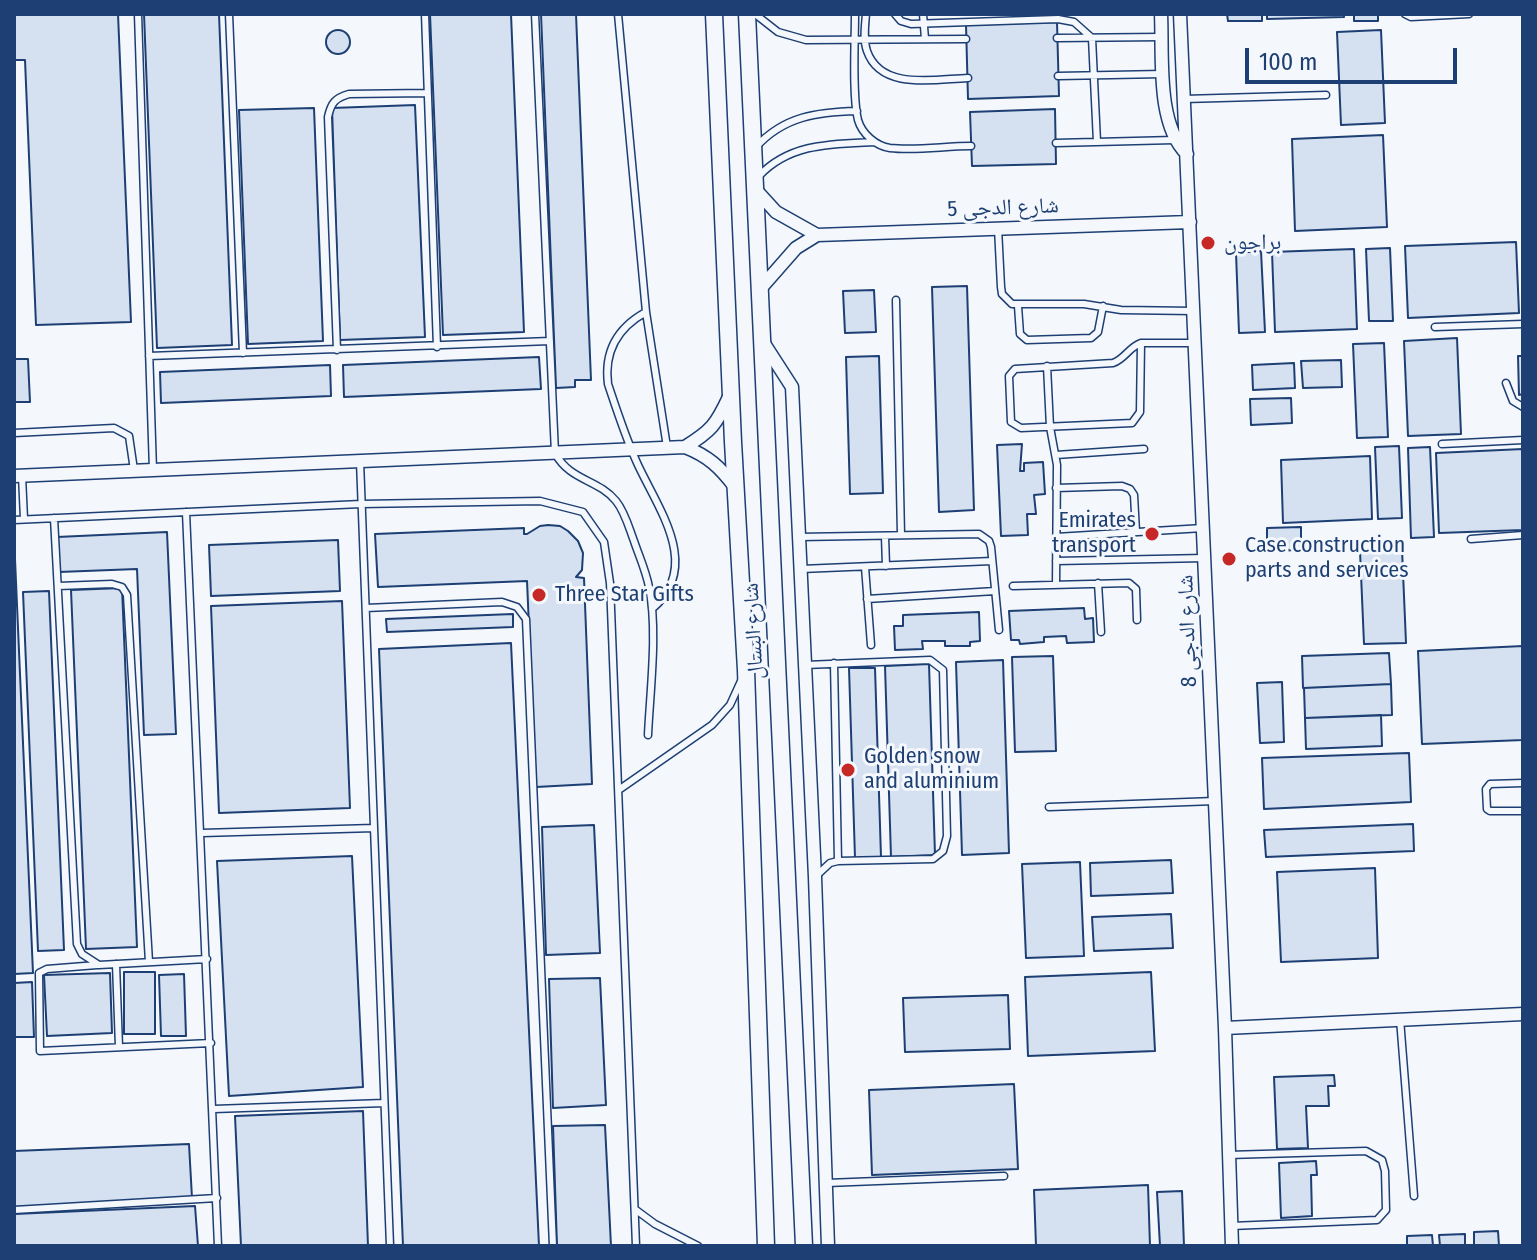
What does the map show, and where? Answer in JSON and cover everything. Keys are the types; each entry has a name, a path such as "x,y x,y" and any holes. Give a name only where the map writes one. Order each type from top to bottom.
{"street":[{"name":"شارع البسال","path":"714,14 746,670 766,1246"},
{"name":"شارع البسال","path":"747,14 804,1246"},
{"path":"1161,14 1166,116 1174,140 1187,154"},
{"name":"شارع الدجى 8","path":"1180,14 1232,1246"},
{"path":"755,185 776,212 817,235 796,248 760,289"},
{"name":"شارع الدجى 5","path":"817,235 1190,222"},
{"path":"763,342 792,387 815,877 828,1246"},
{"path":"685,447 708,432 719,419 731,394"},
{"path":"18,476 685,447 717,464 735,487"},
{"path":"1225,1028 1523,1014"}],"lane":[{"path":"138,14 153,470"},
{"path":"229,14 243,353"},
{"path":"425,14 437,347"},
{"path":"535,14 555,453 562,466 617,502 644,570 652,609 648,735"},
{"path":"618,14 646,312 667,447"},
{"path":"755,14 766,25 792,37 822,41 966,39"},
{"path":"855,14 857,111 862,128 874,142"},
{"path":"866,14 865,40 873,62 892,77 904,80 968,78"},
{"path":"895,14 905,23 924,24 1058,19 1074,22 1092,38 1097,142"},
{"path":"923,14 925,39"},
{"path":"1405,14 1411,17 1469,14"},
{"path":"1057,38 1162,36"},
{"path":"1058,76 1164,74"},
{"path":"337,350 330,105 338,97 349,94 426,93"},
{"path":"1184,99 1326,95"},
{"path":"754,150 774,130 798,118 811,114 857,111"},
{"path":"1056,143 1174,140"},
{"path":"755,185 775,162 800,150 827,144 874,142 892,148 971,146"},
{"path":"998,228 1002,294 1012,304 1084,304 1145,312 1194,311"},
{"path":"896,300 901,535"},
{"path":"1018,306 1020,334 1031,340 1091,338 1098,332 1103,306"},
{"path":"646,312 617,336 608,359 608,384 632,450 669,526 674,549 675,569 671,588 652,609"},
{"path":"1435,327 1523,324"},
{"path":"149,356 550,341"},
{"path":"1141,343 1140,412 1136,420 1127,424 1017,427 1010,418 1011,372 1019,368 1113,363 1141,343 1195,343"},
{"path":"1047,366 1050,427 1056,455 1056,585"},
{"path":"1506,383 1513,401 1523,407"},
{"path":"14,433 114,428 129,436 134,470"},
{"path":"1442,444 1523,440"},
{"path":"1056,455 1144,449"},
{"path":"360,461 390,1246"},
{"path":"18,476 24,519"},
{"path":"1056,488 1122,486 1130,489 1134,495 1136,532"},
{"path":"14,520 361,504 540,501 583,512 604,542 610,583 636,1246"},
{"path":"186,512 218,1246"},
{"path":"54,518 77,944 82,954 99,965"},
{"path":"1056,537 1203,528"},
{"path":"799,537 979,534 989,541 999,630"},
{"path":"1471,539 1523,535"},
{"path":"885,536 886,566"},
{"path":"1056,561 1205,558"},
{"path":"801,569 992,561"},
{"path":"865,567 871,645"},
{"path":"1098,583 1101,632"},
{"path":"1013,586 1129,583 1134,586 1137,620"},
{"path":"58,586 112,584 122,587 129,604 149,962"},
{"path":"867,599 995,591"},
{"path":"366,608 502,602 517,607 526,619 553,1246"},
{"path":"805,665 930,660 943,670 947,836 943,851 933,859 838,861 830,863 815,877"},
{"path":"834,663 838,861"},
{"path":"620,789 712,725 730,705 746,670"},
{"path":"1523,783 1490,784 1486,789 1487,809 1490,811 1523,811"},
{"path":"1049,807 1215,801"},
{"path":"202,833 374,828"},
{"path":"207,959 47,969 39,973 40,1051 211,1043"},
{"path":"116,964 119,1047"},
{"path":"1400,1019 1414,1196"},
{"path":"214,1109 384,1103"},
{"path":"1228,1155 1366,1151 1382,1160 1385,1171 1386,1210 1377,1220 1231,1226"},
{"path":"827,1183 1004,1176"},
{"path":"14,1210 217,1198"},
{"path":"636,1210 655,1224 698,1246"}],"building":[{"path":"14,14 118,14 131,322 36,325 25,60 14,60"},
{"path":"144,14 219,14 232,345 157,348"},
{"path":"430,14 511,14 524,332 443,335"},
{"path":"541,14 576,14 591,380 575,380 575,387 556,388"},
{"path":"1227,14 1262,14 1262,21 1228,21"},
{"path":"1267,14 1344,14 1344,17 1267,19"},
{"path":"1354,14 1378,14 1378,21 1354,21"},
{"path":"1057,22 1059,96 968,99 966,25"},
{"path":"338,30 347,33 350,42 347,51 338,54 329,51 326,42 329,33"},
{"path":"1381,30 1385,123 1341,125 1337,32"},
{"path":"415,105 425,337 340,340 332,108"},
{"path":"314,108 323,341 248,344 239,110"},
{"path":"1055,109 1056,164 972,166 970,112"},
{"path":"1383,135 1387,227 1295,231 1292,139"},
{"path":"1516,242 1519,313 1408,318 1405,246"},
{"path":"1390,248 1393,321 1369,321 1366,249"},
{"path":"1354,249 1357,329 1275,332 1272,252"},
{"path":"1261,251 1265,332 1239,333 1236,253"},
{"path":"967,286 974,510 939,512 932,287"},
{"path":"874,290 876,332 845,333 843,291"},
{"path":"1457,338 1461,434 1408,436 1404,341"},
{"path":"1384,343 1388,437 1357,438 1353,344"},
{"path":"879,356 883,493 850,494 846,357"},
{"path":"1518,356 1523,356 1523,394 1519,395"},
{"path":"539,357 541,389 344,397 343,365"},
{"path":"14,359 28,359 30,402 14,402"},
{"path":"1341,360 1342,387 1303,388 1301,361"},
{"path":"1294,363 1295,388 1253,390 1252,365"},
{"path":"330,365 331,396 161,403 160,372"},
{"path":"1291,398 1292,423 1251,425 1250,399"},
{"path":"1022,444 1020,471 1024,471 1024,463 1043,462 1045,494 1034,495 1036,514 1027,514 1028,535 1001,536 997,445"},
{"path":"1399,446 1402,518 1378,519 1375,447"},
{"path":"1430,447 1434,537 1411,538 1408,448"},
{"path":"1523,449 1523,530 1439,533 1436,453"},
{"path":"1370,456 1372,519 1283,523 1281,460"},
{"path":"548,525 560,526 568,531 578,541 583,553 582,570 576,577 584,578 592,784 536,787 527,581 378,587 375,534 524,528 524,534 527,534"},
{"path":"1301,527 1301,550 1267,551 1267,528"},
{"path":"167,532 176,734 144,735 137,569 59,572 57,537"},
{"path":"14,536 33,973 14,974"},
{"path":"338,540 340,591 211,596 209,545"},
{"path":"1402,549 1406,643 1364,644 1360,551"},
{"path":"122,588 137,947 86,949 71,590"},
{"path":"49,591 64,950 38,951 23,592"},
{"path":"342,601 350,808 219,813 211,606"},
{"path":"1084,608 1085,619 1093,618 1094,642 1067,643 1066,636 1044,637 1044,642 1020,644 1019,640 1011,640 1009,611"},
{"path":"979,612 980,641 970,642 970,646 945,646 945,641 922,641 923,649 895,650 894,626 903,626 903,615"},
{"path":"513,614 513,627 387,632 386,619"},
{"path":"511,643 539,1246 403,1246 379,649"},
{"path":"1523,646 1523,740 1422,744 1418,651"},
{"path":"1389,653 1391,684 1303,688 1302,656"},
{"path":"1053,656 1056,751 1015,752 1012,657"},
{"path":"1003,660 1009,853 962,855 956,662"},
{"path":"929,664 935,855 891,857 885,666"},
{"path":"849,668 875,668 881,857 855,858"},
{"path":"1282,682 1284,742 1260,743 1257,683"},
{"path":"1391,684 1392,715 1305,718 1304,688"},
{"path":"1381,715 1382,746 1306,749 1305,718"},
{"path":"1409,753 1411,802 1264,809 1262,758"},
{"path":"1413,824 1414,851 1266,857 1264,830"},
{"path":"594,825 600,953 546,955 542,827"},
{"path":"352,856 363,1087 229,1096 217,861"},
{"path":"1171,860 1173,893 1091,896 1090,863"},
{"path":"1080,862 1084,956 1026,958 1022,864"},
{"path":"1375,868 1378,958 1281,962 1277,872"},
{"path":"1171,914 1173,948 1094,951 1092,917"},
{"path":"124,972 155,972 155,1034 124,1034"},
{"path":"1151,972 1155,1051 1028,1056 1025,977"},
{"path":"110,973 112,1033 47,1036 44,975"},
{"path":"184,974 186,1036 161,1036 159,975"},
{"path":"600,978 606,1105 553,1108 549,979"},
{"path":"32,982 34,1037 14,1037 14,983"},
{"path":"1008,995 1010,1049 905,1052 903,998"},
{"path":"1334,1075 1335,1086 1328,1086 1329,1106 1306,1106 1308,1148 1277,1149 1274,1077"},
{"path":"1014,1084 1018,1169 872,1175 869,1090"},
{"path":"363,1111 368,1246 241,1246 235,1116"},
{"path":"605,1125 611,1246 557,1246 553,1126"},
{"path":"189,1144 192,1198 14,1207 14,1151"},
{"path":"1316,1161 1317,1175 1311,1175 1312,1216 1281,1218 1279,1163"},
{"path":"1148,1185 1150,1246 1036,1246 1034,1190"},
{"path":"1182,1191 1184,1246 1160,1246 1157,1192"},
{"path":"195,1206 198,1246 15,1246 14,1214"},
{"path":"1498,1231 1499,1246 1474,1246 1474,1232"},
{"path":"1465,1234 1465,1246 1440,1246 1439,1235"},
{"path":"1432,1235 1433,1246 1407,1246 1407,1236"}],"place":[{"name":"براجون","path":"1208,243"},
{"name":"Emirates transport","path":"1152,534"},
{"name":"Case construction parts and services","path":"1229,559"},
{"name":"Three Star Gifts","path":"539,595"},
{"name":"Golden snow and aluminium","path":"848,770"}]}
